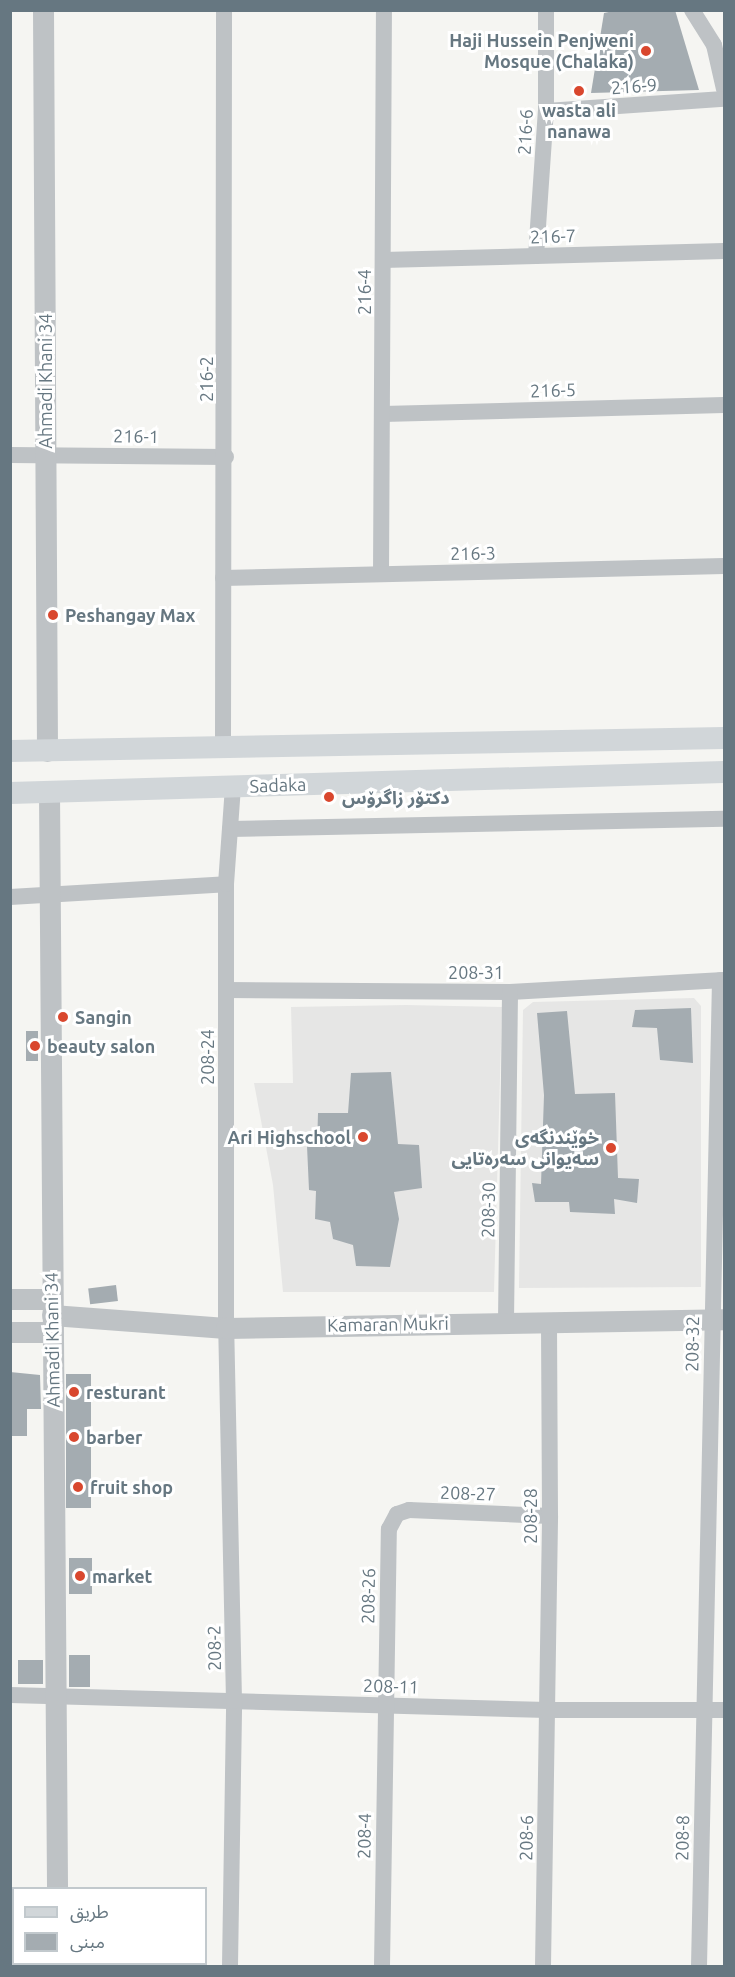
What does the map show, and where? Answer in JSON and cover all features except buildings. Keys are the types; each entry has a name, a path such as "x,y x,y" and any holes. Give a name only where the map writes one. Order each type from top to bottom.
{"main road":[{"path":"10,752 724,738"},
{"path":"611,740 610,758 616,775"},
{"path":"557,741 562,759 558,777"},
{"name":"Sadaka","path":"10,793 724,772"}],"street":[{"name":"Ahmadi Khani 34","path":"43,10 47,750"},
{"name":"216-2","path":"223,747 226,457 224,10"},
{"name":"216-4","path":"381,574 384,10"},
{"name":"216-6","path":"536,256 546,111 546,10"},
{"path":"692,10 714,45 724,89"},
{"name":"216-9","path":"546,111 724,99"},
{"name":"216-7","path":"383,260 724,251"},
{"name":"216-5","path":"383,414 724,405"},
{"name":"216-1","path":"10,455 226,457"},
{"name":"216-3","path":"223,578 724,566"},
{"name":"208-24","path":"226,1329 226,884 233,786"},
{"name":"Ahmadi Khani 34","path":"49,792 57,1887"},
{"path":"230,829 724,819"},
{"path":"10,897 48,897 226,884"},
{"name":"208-31","path":"227,990 510,992 722,980"},
{"name":"208-32","path":"703,1710 718,1319 722,980"},
{"name":"208-30","path":"506,1321 510,992"},
{"name":"Kamaran Mukri","path":"10,1299 52,1316 226,1329 506,1321 718,1319"},
{"name":"Kamaran Mukri","path":"10,1332 52,1316"},
{"name":"208-28","path":"548,1710 549,1322"},
{"name":"208-2","path":"226,1329 234,1701 230,1966"},
{"name":"208-27","path":"421,1511 550,1516"},
{"name":"208-26","path":"385,1706 389,1529 398,1514 421,1511"},
{"name":"208-11","path":"10,1695 548,1710 724,1710"},
{"name":"208-4","path":"382,1966 385,1706"},
{"name":"208-6","path":"543,1966 548,1710"},
{"name":"208-8","path":"699,1966 703,1710"}],"shaded area":[{"name":"خوێندنگەی سەیوانی سەرەتایی","path":"694,998 701,1006 701,1287 519,1288 523,1010 533,1002"},
{"path":"406,1005 502,1007 494,1292 283,1292 273,1185 254,1083 293,1083 291,1007"}],"place":[{"name":"Haji Hussein Penjweni Mosque (Chalaka)","path":"646,51"},
{"name":"wasta ali nanawa","path":"579,91"},
{"name":"Peshangay Max","path":"53,615"},
{"name":"دکتۆر زاگرۆس","path":"329,797"},
{"name":"Sangin","path":"63,1017"},
{"name":"beauty salon","path":"35,1046"},
{"name":"Ari Highschool","path":"363,1137"},
{"name":"خوێندنگەی سەیوانی سەرەتایی","path":"611,1148"},
{"name":"resturant","path":"74,1392"},
{"name":"barber","path":"74,1437"},
{"name":"fruit shop","path":"78,1487"},
{"name":"market","path":"80,1576"}]}
